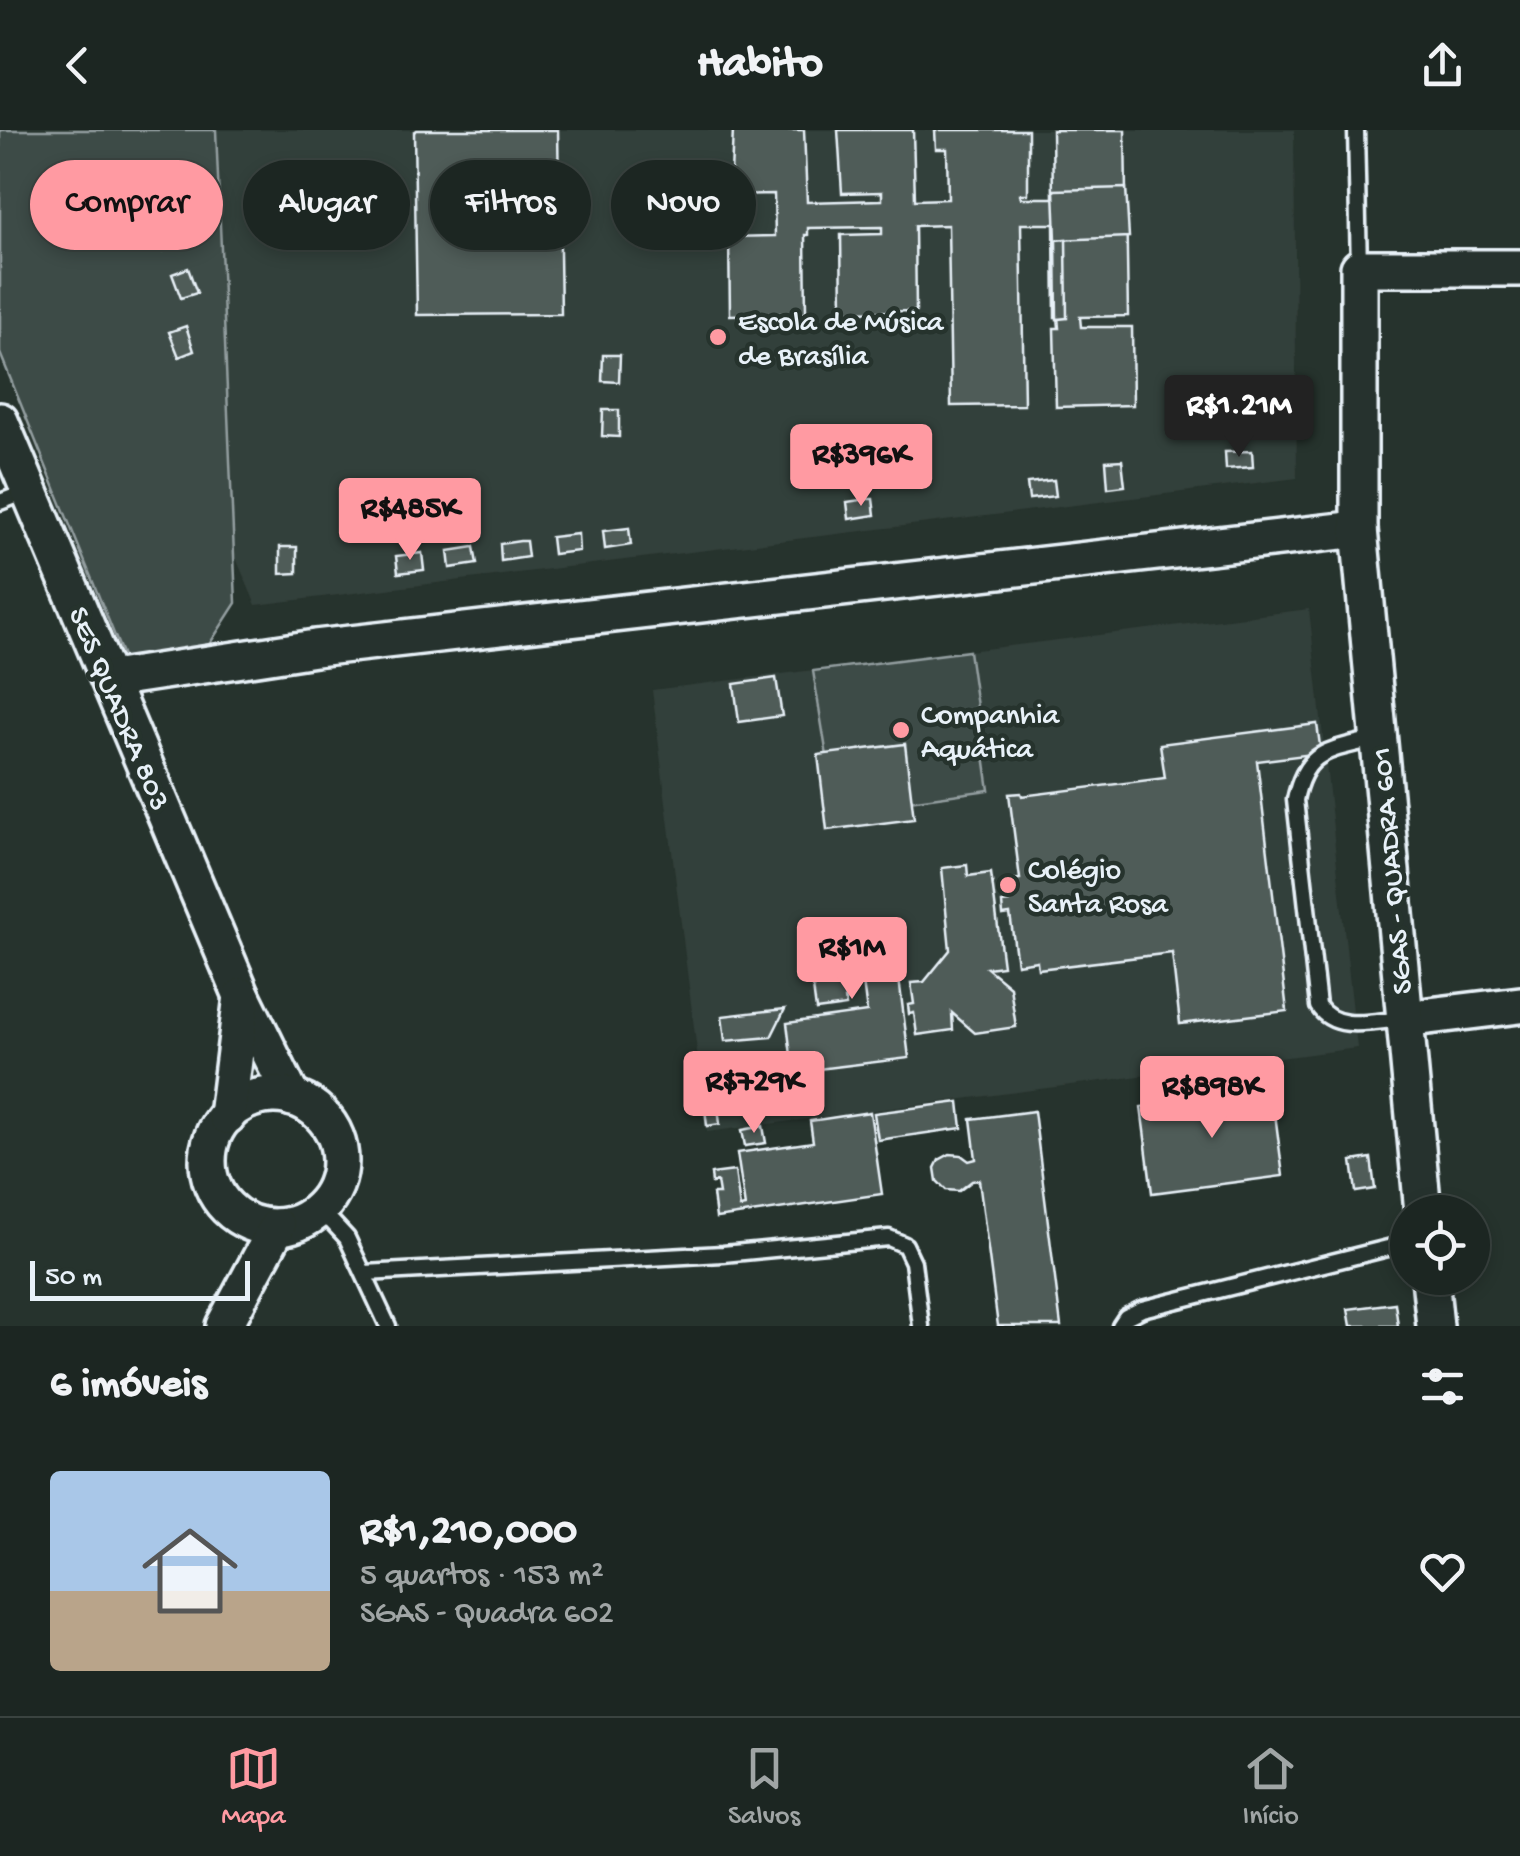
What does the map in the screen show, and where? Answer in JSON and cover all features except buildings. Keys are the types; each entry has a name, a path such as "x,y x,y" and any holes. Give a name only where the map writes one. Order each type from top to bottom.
{"street":[{"path":"1360,268 1520,268"},
{"name":"SGAS - QUADRA 601","path":"1360,268 1359,529 1421,1195"},
{"name":"SES QUADRA 803","path":"0,420 15,497 110,679 242,996 292,1098"},
{"path":"110,679 326,646 1359,529"},
{"name":"SES QUADRA 803","path":"227,1116 242,996"},
{"path":"1404,1019 1520,1006"},
{"path":"264,1096 292,1098 322,1115 338,1145 338,1180 320,1209 300,1222 276,1227 258,1225 240,1218 214,1189 209,1170 210,1150 216,1132 238,1107 264,1096"},
{"path":"223,1326 240,1218"},
{"path":"223,1326 276,1227"},
{"path":"1432,1295 1435,1326"}],"lane":[{"path":"1356,130 1360,268"},
{"path":"1378,738 1320,754 1300,775 1295,800 1318,1006 1339,1023 1404,1019"},
{"path":"320,1209 347,1238 388,1326"},
{"path":"365,1272 722,1254 889,1238 905,1245 912,1262 921,1326"},
{"path":"1120,1326 1126,1317 1142,1309 1390,1247"}],"shaded area":[{"path":"0,130 216,130 217,160 30,160 30,250 221,250 236,603 205,651 125,661 0,353"},
{"name":"Escola de Música de Brasília","path":"53,130 1294,130 1297,478 256,605 104,250 223,250 223,160 66,160"},
{"name":"Colégio Santa Rosa","path":"1309,609 1357,1048 707,1132 652,690"},
{"name":"Companhia Aquática","path":"969,651 989,790 836,811 813,671"}],"place":[{"name":"Escola de Música de Brasília","path":"718,337"},
{"name":"Companhia Aquática","path":"901,730"},
{"name":"Colégio Santa Rosa","path":"1008,885"}]}
